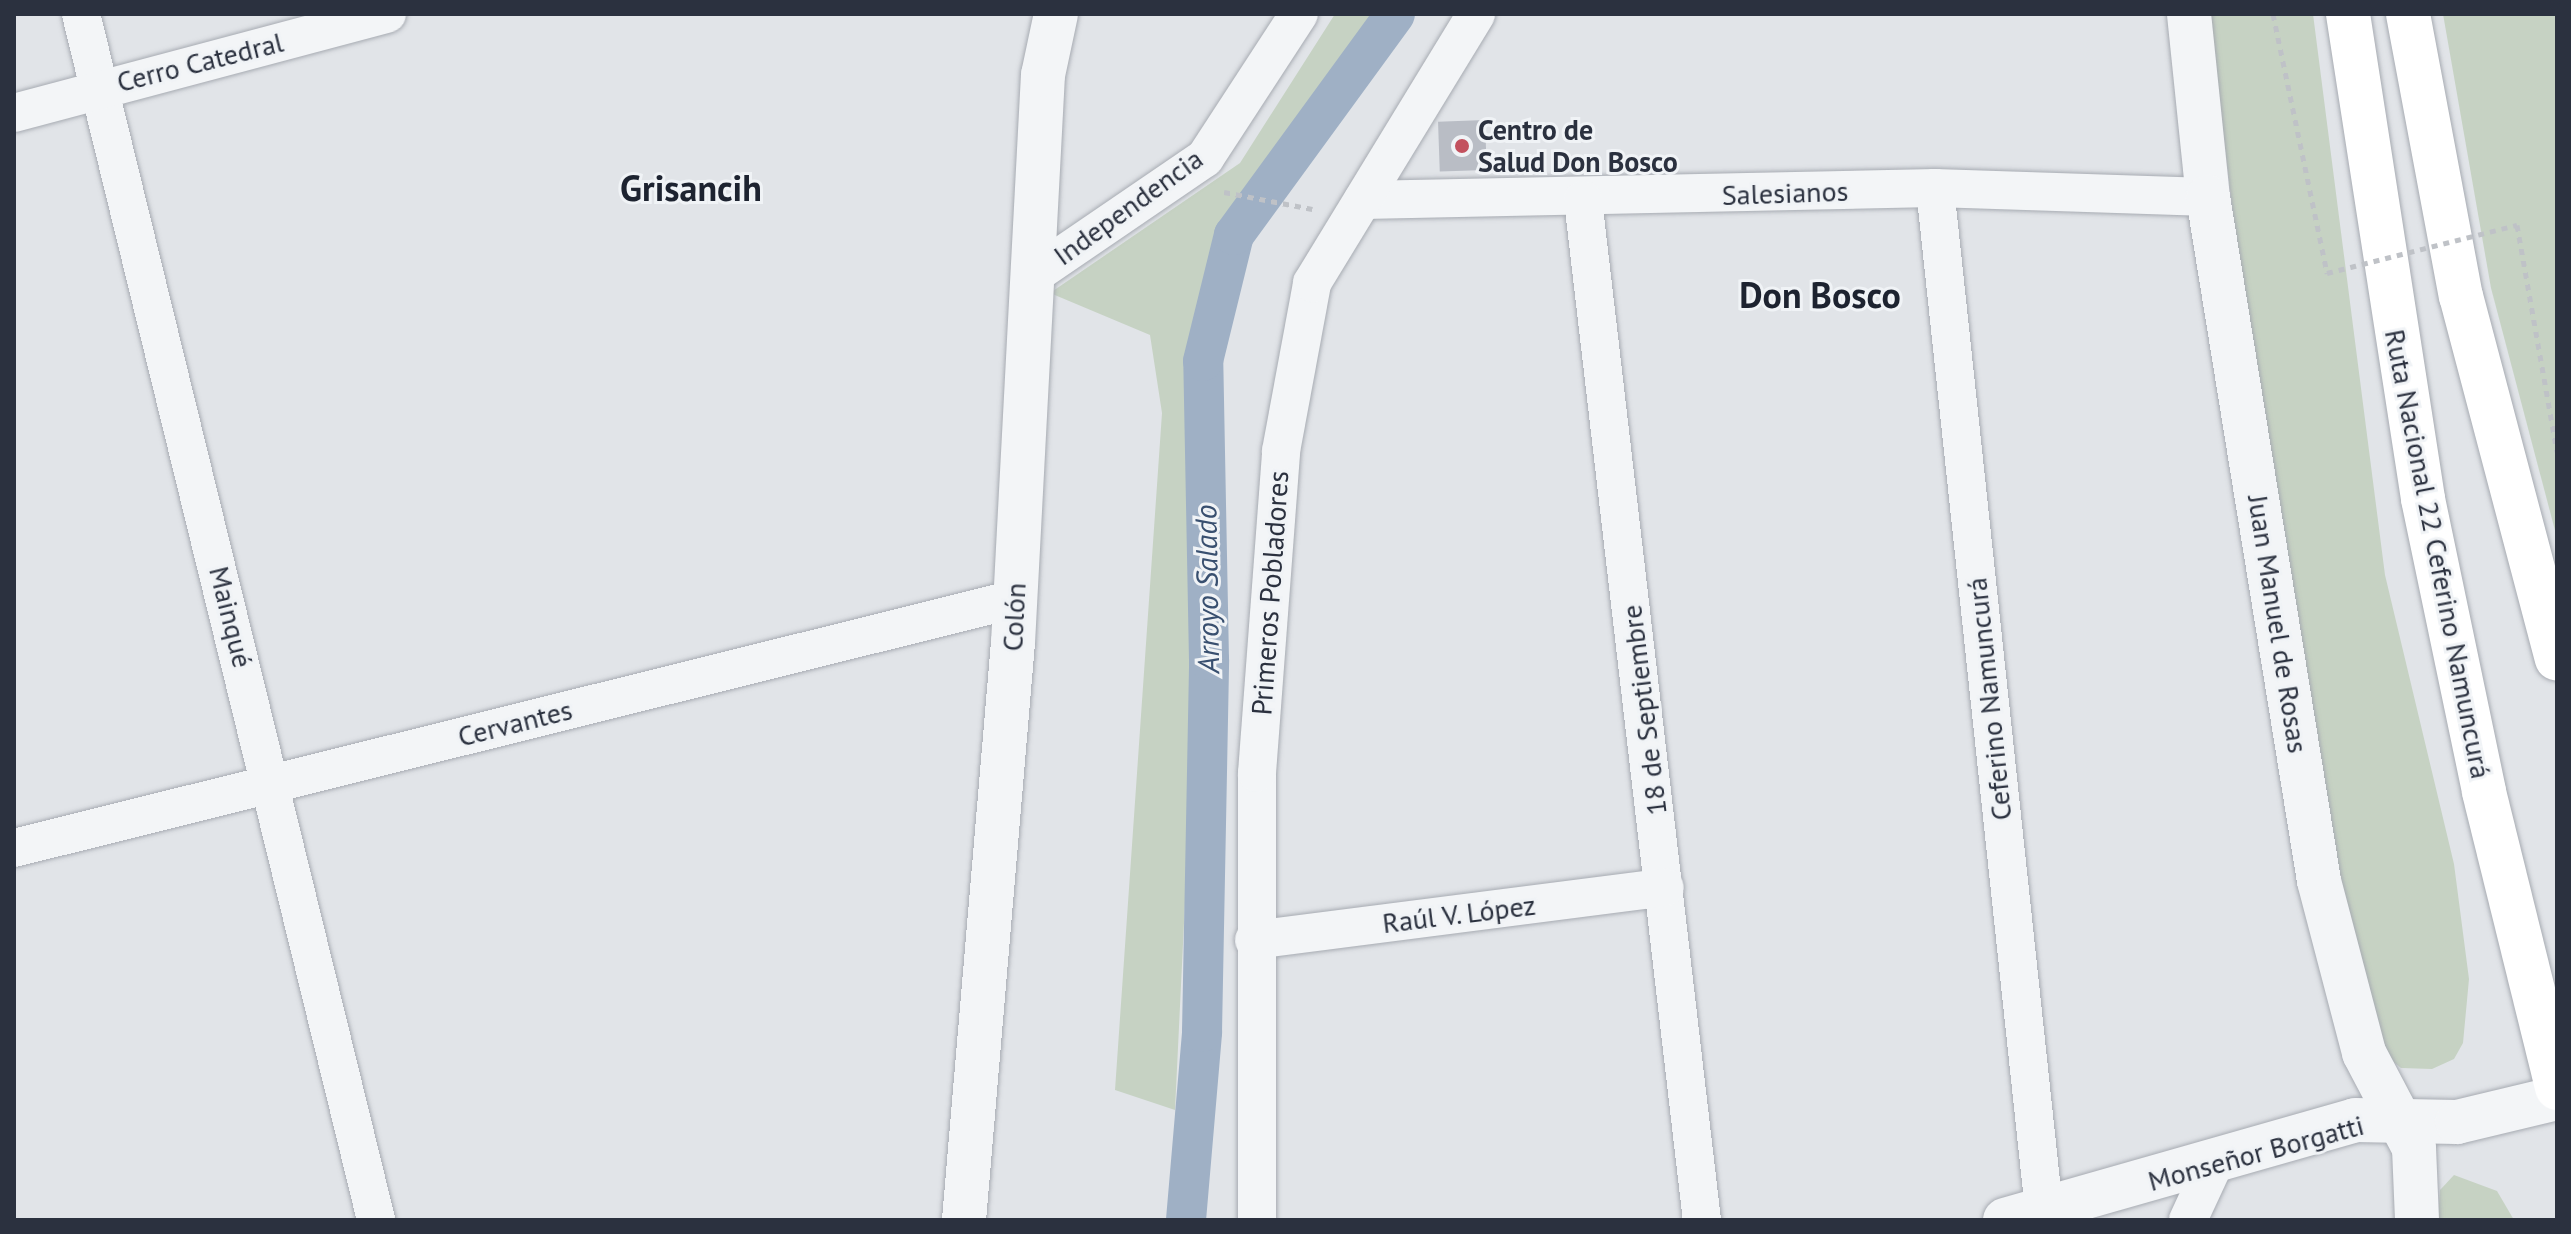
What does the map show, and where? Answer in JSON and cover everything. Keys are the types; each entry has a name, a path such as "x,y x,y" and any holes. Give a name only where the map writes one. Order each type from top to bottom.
{"highway":[{"name":"Ruta Nacional 22 Ceferino Namuncurá","path":"2348,14 2429,530 2484,792 2557,1088"},
{"path":"2408,14 2461,296 2557,659"}],"street":[{"name":"Mainqué","path":"81,14 272,784 376,1220"},
{"name":"Cerro Catedral","path":"14,113 387,14"},
{"name":"Colón","path":"964,1220 1015,599 1043,75 1056,14"},
{"name":"Independencia","path":"1032,276 1205,158 1299,14"},
{"name":"Primeros Pobladores","path":"1257,1220 1254,940 1257,773 1281,451 1312,283 1476,14"},
{"name":"Juan Manuel de Rosas","path":"2189,14 2208,197 2319,881 2364,1053 2414,1148 2417,1220"},
{"name":"Salesianos","path":"1363,200 1583,200 1935,188 2208,197"},
{"name":"Ceferino Namuncurá","path":"1935,188 2025,1215"},
{"name":"18 de Septiembre","path":"1583,200 1702,1220"},
{"name":"Cervantes","path":"14,848 1015,599"},
{"name":"Raúl V. López","path":"1254,940 1665,887"},
{"name":"Monseñor Borgatti","path":"2025,1215 2214,1164 2355,1120 2457,1122 2557,1098"},
{"path":"2188,1220 2214,1164"}],"path":[{"path":"2273,14 2327,273 2517,225 2557,452"},
{"path":"1230,193 1291,205"}],"green space":[{"path":"1335,14 1378,14 1225,221 1191,352 1197,653 1175,1110 1115,1090 1162,413 1150,335 1050,293 1240,163"},
{"path":"2209,14 2313,14 2385,575 2454,864 2469,979 2463,1043 2454,1059 2432,1069 2401,1068 2379,1050 2335,877 2240,272"},
{"path":"2443,14 2557,14 2557,538 2491,288"},
{"path":"2454,1175 2497,1191 2514,1220 2438,1220 2440,1190"}],"building":[{"name":"Centro de Salud Don Bosco","path":"1485,120 1487,170 1440,172 1438,122"}],"waterway":[{"name":"Arroyo Salado","path":"1186,1220 1202,1032 1209,660 1203,361 1234,235 1395,14"}],"place":[{"name":"Centro de Salud Don Bosco","path":"1462,146"}],"district":[{"name":"Grisancih","path":"691,188"},
{"name":"Don Bosco","path":"1820,295"}]}
